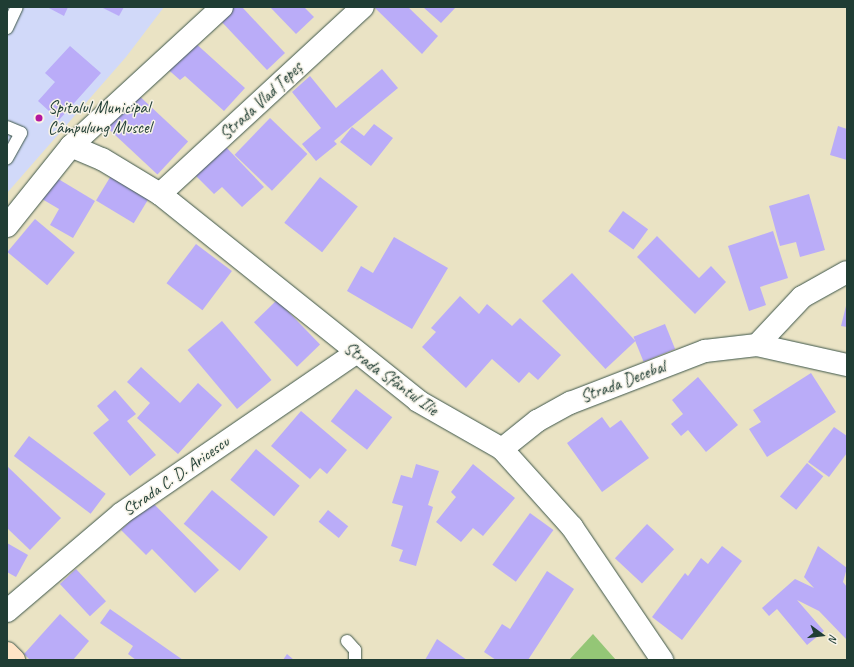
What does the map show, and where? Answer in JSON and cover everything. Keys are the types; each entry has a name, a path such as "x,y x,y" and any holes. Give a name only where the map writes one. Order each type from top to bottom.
{"main road":[{"path":"7,653 14,660"}],"street":[{"path":"7,226 71,146 222,7"},
{"name":"Strada Vlad Țepeș","path":"160,194 363,7"},
{"name":"Strada Sfântul Ilie","path":"71,146 102,159 160,194 354,354 418,401 502,450 572,527 662,660"},
{"path":"757,345 802,297 847,272"},
{"name":"Strada Decebal","path":"502,450 537,421 570,403 705,352 757,345 847,365"},
{"name":"Strada C. D. Aricescu","path":"7,611 122,513 354,354"}],"lane":[{"path":"7,28 17,7"},
{"path":"7,127 22,133 7,158"},
{"path":"347,641 355,650 355,660"}],"shaded area":[{"name":"Spitalul Municipal Câmpulung Muscel","path":"7,7 164,7 126,57 7,193"}],"green space":[{"path":"593,634 616,660 569,660"}],"building":[{"path":"47,7 68,7 64,16"},
{"path":"101,7 124,7 119,16"},
{"path":"232,7 242,7 285,53 267,70 219,19"},
{"path":"270,7 304,7 314,17 296,34"},
{"path":"374,7 408,7 438,36 422,54"},
{"path":"423,7 456,7 441,23"},
{"path":"193,41 245,88 224,111 185,76 180,80 164,66"},
{"path":"70,46 101,73 59,120 38,101 55,82 45,73"},
{"path":"382,69 398,88 334,141 337,144 316,161 302,144 321,128 292,92 310,76 336,108"},
{"path":"134,91 188,141 157,174 103,124"},
{"path":"270,118 307,154 272,191 235,155"},
{"path":"374,124 393,138 371,166 340,142 352,127 364,136"},
{"path":"838,126 847,129 847,160 830,155"},
{"path":"224,145 264,187 242,207 222,187 214,194 194,174"},
{"path":"112,174 150,197 134,223 96,201"},
{"path":"55,177 95,201 73,238 50,225 59,209 42,199"},
{"path":"320,177 358,207 322,252 284,223"},
{"path":"809,194 825,250 800,257 796,242 780,246 769,206"},
{"path":"623,211 648,229 633,249 608,231"},
{"path":"35,219 75,252 47,285 7,252"},
{"path":"773,231 788,278 760,287 766,305 749,311 728,246"},
{"path":"657,236 699,278 711,266 726,282 695,314 637,257"},
{"path":"394,237 448,268 412,329 347,291 361,266 373,273"},
{"path":"196,244 232,271 202,310 167,283"},
{"path":"572,273 635,341 605,369 542,301"},
{"path":"460,296 479,314 487,304 512,326 520,318 561,355 538,380 529,372 519,383 492,359 466,388 422,347 436,332 431,328"},
{"path":"277,300 320,345 297,367 254,322"},
{"path":"847,306 847,327 841,326"},
{"path":"222,321 271,380 237,409 188,350"},
{"path":"665,324 675,349 644,362 633,337"},
{"path":"141,367 180,403 198,383 222,405 178,454 137,418 150,403 127,382"},
{"path":"811,373 836,412 767,457 749,429 761,422 753,410"},
{"path":"698,377 738,425 706,452 688,430 681,436 671,424 683,414 672,400"},
{"path":"356,389 392,417 367,450 331,421"},
{"path":"115,390 136,414 127,421 156,455 130,476 93,433 109,420 97,406"},
{"path":"301,411 347,450 327,474 320,468 310,479 271,446"},
{"path":"602,417 610,428 621,420 649,458 602,492 567,443"},
{"path":"834,427 847,436 847,453 829,477 808,462"},
{"path":"29,436 106,494 91,514 14,456"},
{"path":"256,449 300,486 274,516 230,480"},
{"path":"807,463 823,476 796,510 780,496"},
{"path":"416,464 439,471 428,505 433,507 416,566 399,561 403,550 391,546 403,506 392,503 401,475 412,478"},
{"path":"473,464 515,498 483,536 473,528 461,542 436,522 456,497 451,492"},
{"path":"7,466 61,518 30,550 7,528"},
{"path":"212,490 268,537 240,571 184,524"},
{"path":"151,501 219,570 195,593 152,549 146,555 121,530"},
{"path":"328,510 348,526 339,538 319,522"},
{"path":"530,513 553,530 516,582 492,565"},
{"path":"647,524 674,549 642,584 615,558"},
{"path":"7,543 28,555 16,577 7,572"},
{"path":"722,546 742,561 682,640 652,617 685,573 688,576 701,558 708,564"},
{"path":"818,546 847,568 843,582 847,587 847,640 819,611 797,600 824,631 807,645 777,609 769,616 762,608 795,579 814,588 804,577"},
{"path":"76,569 106,601 90,616 60,584"},
{"path":"547,571 574,589 528,660 496,660 484,652 502,624 510,629"},
{"path":"110,609 183,660 136,660 128,654 133,646 100,623"},
{"path":"60,614 89,641 73,660 30,660 24,654"},
{"path":"437,639 467,660 425,660"},
{"path":"287,654 294,660 283,660"}],"place":[{"name":"Spitalul Municipal Câmpulung Muscel","path":"39,118"}]}
